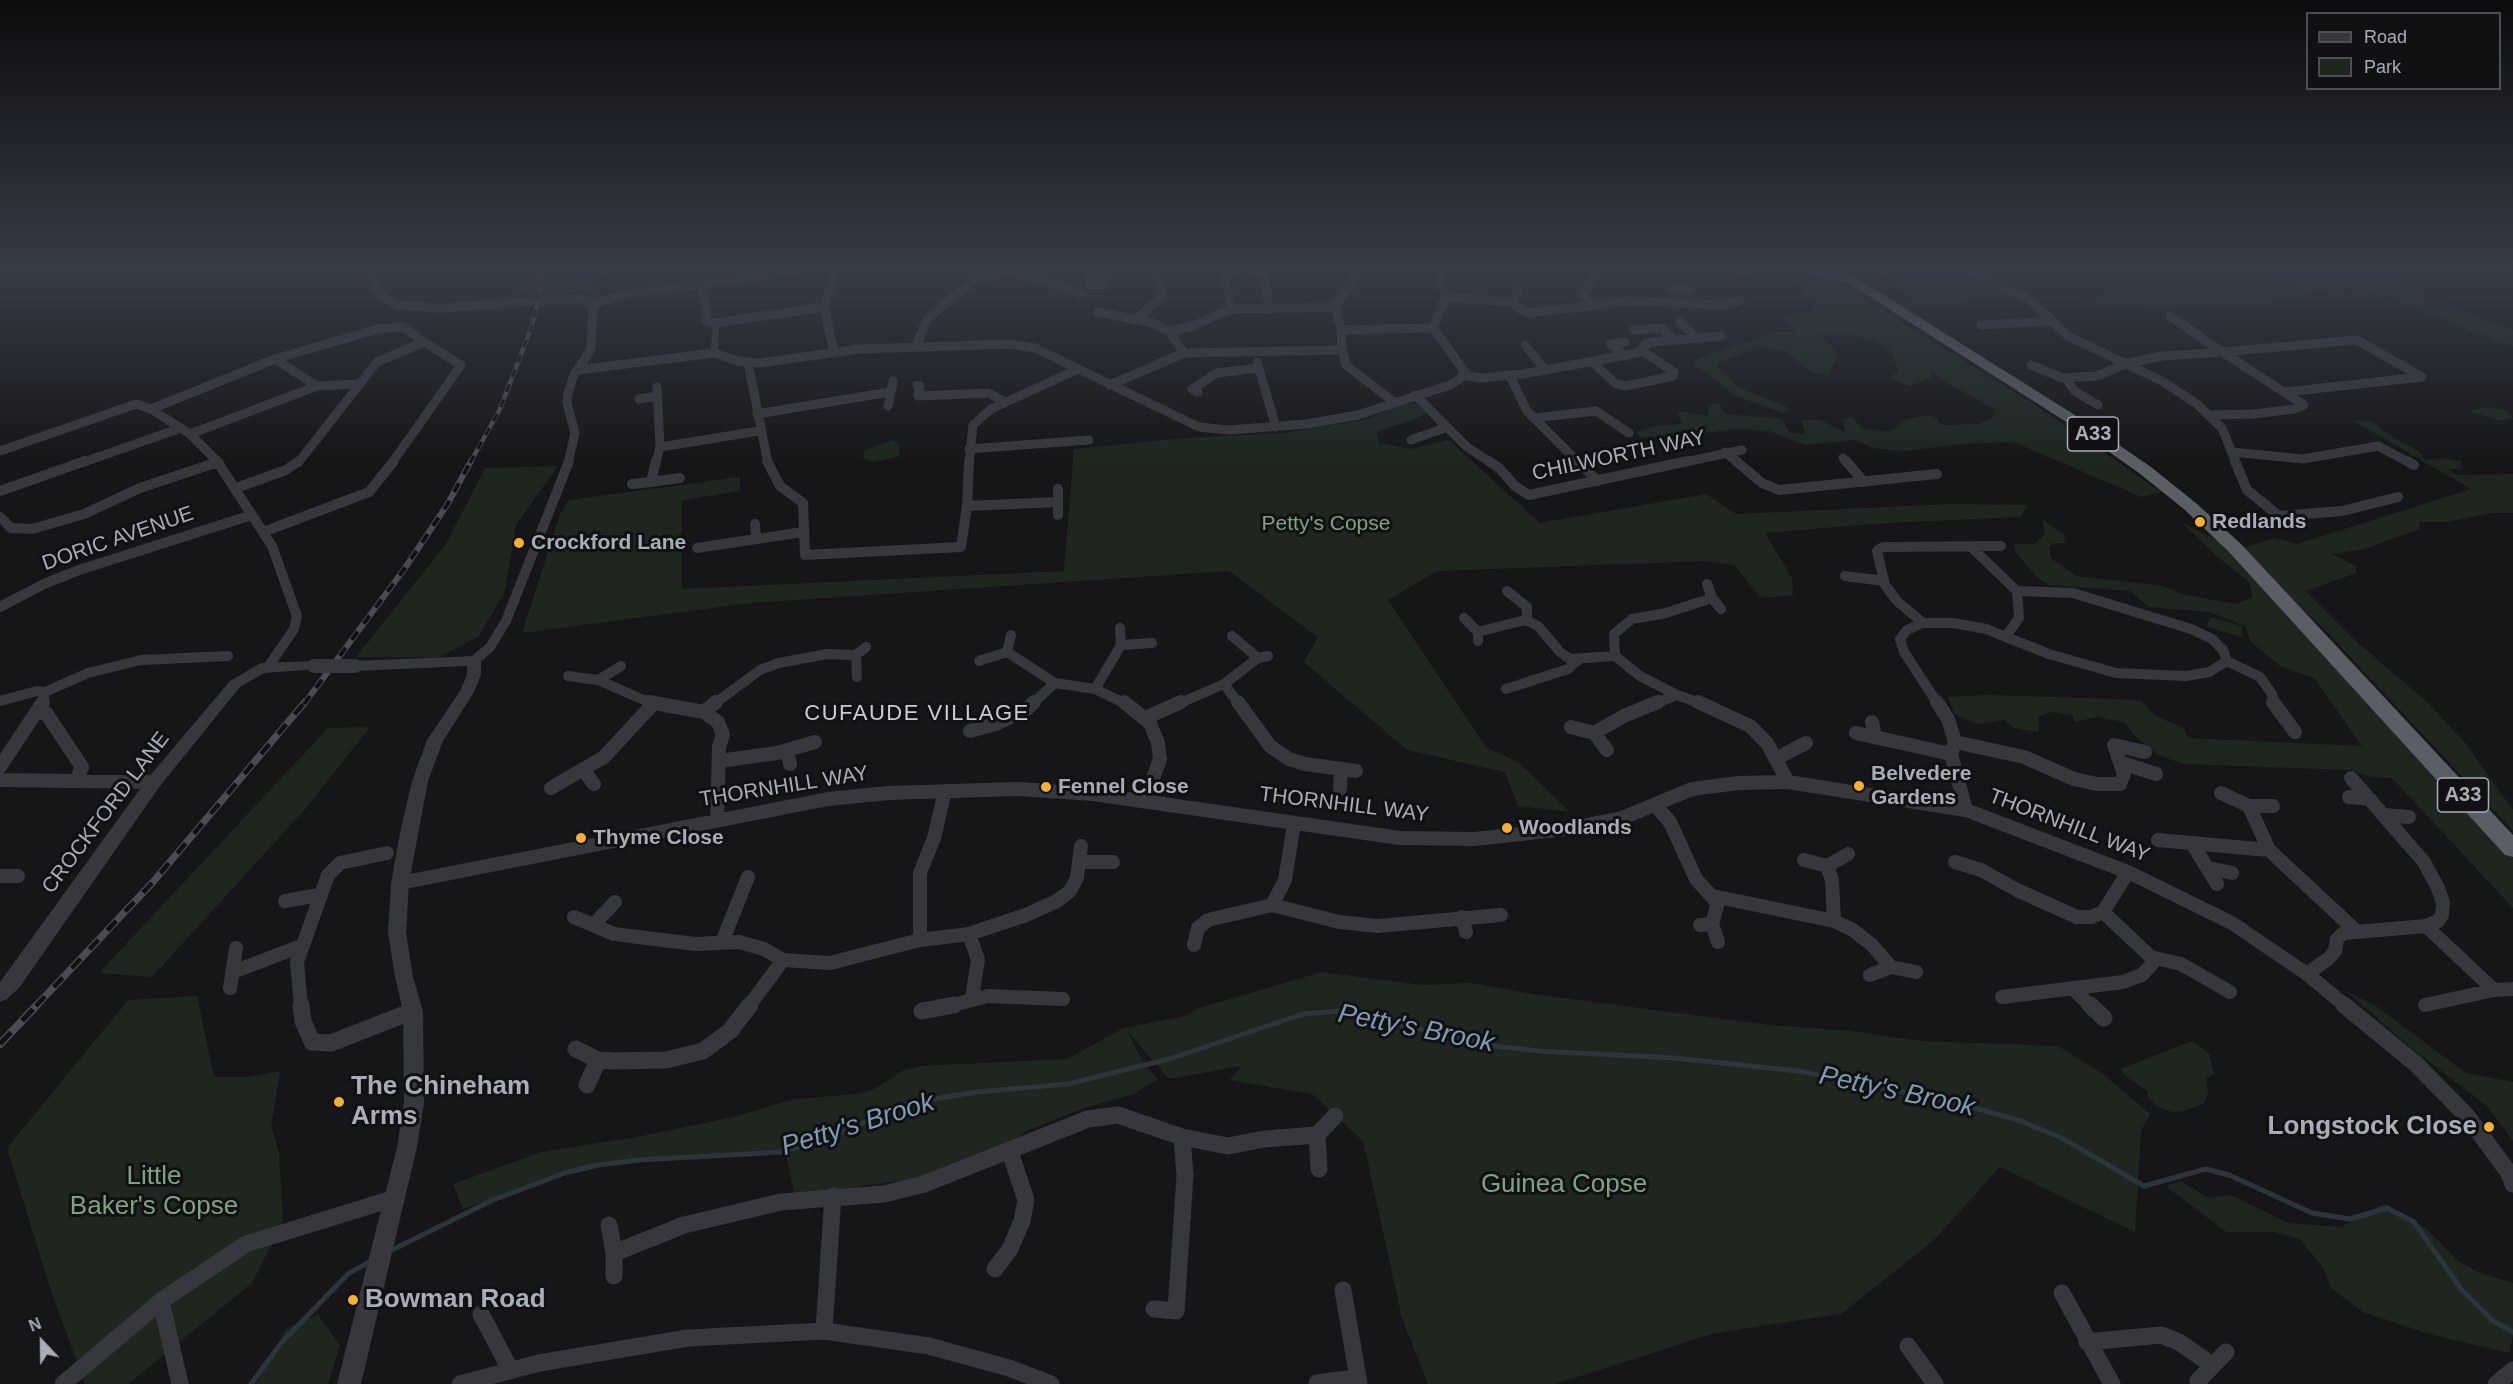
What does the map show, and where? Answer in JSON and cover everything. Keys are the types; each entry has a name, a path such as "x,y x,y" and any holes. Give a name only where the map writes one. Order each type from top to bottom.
{"highway":[{"name":"A33","path":"1937,335 2073,420 2145,470 2191,507 2240,554 2513,849"}],"street":[{"path":"151,410 275,359 362,335"},
{"path":"263,532 369,492 377,485 461,365 414,335"},
{"path":"349,1384 395,1198 414,1104 414,1011 404,977 397,932 400,883 420,781 435,740 467,692 474,675 474,661 490,647 506,621 535,543 555,500 575,433 567,403 571,383 591,349 592,335"},
{"path":"714,353 715,335"},
{"path":"830,335 834,352"},
{"path":"916,347 921,335"},
{"path":"1171,335 1184,353"},
{"path":"1341,335 1346,365 1394,402"},
{"path":"578,370 714,353 748,363 834,352 1010,344 1035,348 1076,370 1199,427 1229,430 1335,420 1450,385 1465,372 1438,335"},
{"path":"1668,335 1674,340"},
{"path":"1693,335 1697,338"},
{"path":"2066,335 2162,381 2209,414 2222,428 2247,490 2279,516 2342,511 2398,497"},
{"path":"2197,335 2304,405 2295,409 2253,414 2209,414"},
{"path":"1463,375 1480,378 1546,371 1626,356 1654,342 1721,336"},
{"path":"2031,365 2065,378 2097,376 2125,364 2162,356 2356,340 2422,377 2285,393"},
{"path":"236,488 286,470 298,463 377,362 424,342"},
{"path":"1625,342 1610,344 1626,356"},
{"path":"1525,345 1546,371"},
{"path":"1110,385 1184,353 1342,350"},
{"path":"1592,362 1615,383 1625,386 1673,376 1674,372 1649,353 1641,350"},
{"path":"1254,351 1276,427"},
{"path":"275,359 317,386"},
{"path":"748,363 766,460 780,486 802,503 805,555 961,547 967,506 969,449 973,425 991,409 1076,370"},
{"path":"1198,392 1192,389 1217,373 1259,369"},
{"path":"1510,376 1533,418 1598,481"},
{"path":"2065,378 2076,392 2098,405"},
{"path":"888,406 893,381"},
{"path":"0,491 317,386 359,384"},
{"path":"917,385 920,386 918,396 987,393 1006,402"},
{"path":"639,399 657,391 660,447 651,482"},
{"path":"757,414 890,392"},
{"name":"CHILWORTH WAY","path":"1415,395 1467,447 1499,468 1526,494 1538,495 1742,450"},
{"path":"0,451 136,404 151,410 185,431 218,462 272,546 297,616 294,629 268,666"},
{"path":"1533,418 1596,411 1629,433"},
{"path":"1411,440 1447,427"},
{"path":"660,447 759,431"},
{"path":"969,449 1069,436 1089,440"},
{"path":"2232,452 2284,459 2303,459 2378,446 2414,465"},
{"name":"CHILWORTH WAY","path":"1725,452 1762,483 1779,490 1937,474"},
{"path":"1842,458 1864,482"},
{"path":"0,517 11,528 32,529 84,514 140,488 218,462"},
{"path":"632,484 680,478"},
{"path":"1058,489 1058,515"},
{"path":"967,506 1058,502"},
{"name":"DORIC AVENUE","path":"0,607 44,584 79,570 252,515"},
{"path":"755,524 756,539"},
{"path":"698,548 803,532"},
{"path":"1923,623 1897,601 1884,581 1877,551 1883,547 2001,546"},
{"path":"1971,547 2017,591 2073,593 2191,629 2212,639 2223,650 2227,661 2260,677 2272,694 2274,706 2295,732"},
{"path":"1845,576 1884,581"},
{"path":"1707,584 1712,598 1721,609"},
{"path":"1507,591 1519,598 1527,607 1527,621"},
{"path":"2006,636 2019,618 2017,591"},
{"path":"1615,656 1614,634 1632,619 1666,613 1712,598"},
{"path":"1464,618 1478,636 1513,621 1527,621 1542,630 1564,656 1578,660 1615,656 1640,676 1677,695 1717,709 1750,726 1767,743 1788,782"},
{"path":"1966,810 1948,719 1940,703 1904,652 1900,639 1907,630 1923,623 1954,623 1986,629 2071,661 2116,673 2186,676 2209,672 2227,661"},
{"path":"1095,689 1121,645 1120,628"},
{"path":"1007,652 1011,635"},
{"path":"1145,718 1224,684 1263,657 1232,636"},
{"path":"1121,645 1152,643"},
{"path":"704,712 735,686 760,670 779,663 827,654 861,651 857,677"},
{"path":"979,661 1007,652 1055,682 1095,689 1128,703 1145,718 1155,734 1160,751 1158,767 1145,800"},
{"path":"0,701 37,691 45,692 88,673 141,660 228,656"},
{"path":"1506,689 1568,669 1578,660"},
{"name":"CROCKFORD LANE","path":"0,994 12,983 154,782 235,684 254,671 268,666 355,666 474,661"},
{"path":"598,680 621,666"},
{"path":"568,676 598,680 653,704 704,712 718,722 723,735 719,747 717,820"},
{"path":"970,730 997,730 1035,704 1055,682"},
{"path":"1224,684 1270,746 1289,759 1305,764 1356,771"},
{"path":"0,767 45,699 45,692"},
{"path":"1594,733 1624,716 1677,695"},
{"path":"547,788 584,771 604,757 653,704"},
{"path":"36,713 46,713 82,767 76,781"},
{"path":"1872,722 1875,736"},
{"path":"1571,727 1594,733 1607,750"},
{"path":"1856,733 2024,757 2074,779 2097,783 2120,784 2124,774 2114,745 2145,753"},
{"path":"719,761 787,751 815,742"},
{"path":"1777,758 1806,743"},
{"path":"787,751 790,764"},
{"path":"2122,764 2156,774"},
{"path":"1340,789 1341,769"},
{"path":"584,771 594,784"},
{"path":"2307,974 2335,951 2337,939 2344,933 2355,930 2426,926 2438,921 2442,915 2443,903 2438,888 2424,862 2351,778"},
{"path":"0,780 154,782"},
{"name":"THORNHILL WAY","path":"400,883 828,799 945,791 1018,789 1145,800 1400,838 1475,839 1565,829 1622,818 1692,789 1738,783 1788,782 1966,810 2128,872 2232,923 2307,974 2416,1064 2467,1116 2508,1173 2513,1184"},
{"path":"920,940 920,873 934,838 945,791"},
{"path":"2221,793 2249,806 2273,806"},
{"path":"2349,796 2370,799"},
{"path":"1655,805 1670,822 1696,879 1713,896 1717,906 1706,925 1719,942"},
{"path":"2249,806 2269,850 2355,930"},
{"path":"2385,815 2409,818"},
{"path":"1272,905 1285,880 1294,824"},
{"path":"2158,840 2269,850"},
{"path":"2192,843 2217,884"},
{"path":"574,917 614,934 695,944 739,942 764,949 783,960 830,963 920,940 969,934 1026,915 1057,901 1070,891 1077,878 1081,846"},
{"path":"387,853 340,863 328,875 300,946 297,962 303,1021 312,1042 331,1043 414,1011"},
{"path":"1804,860 1827,866 1848,854"},
{"path":"1079,862 1113,862"},
{"path":"1955,862 1994,874 2077,916 2091,918 2103,912 2128,872"},
{"path":"1827,866 1832,880 1834,921"},
{"path":"2209,868 2232,873"},
{"path":"0,876 18,876"},
{"path":"722,942 748,877"},
{"path":"285,901 319,895"},
{"path":"1713,896 1834,921 1859,935 1891,967"},
{"path":"593,925 615,902"},
{"path":"1194,945 1198,928 1208,920 1272,905 1339,922 1378,927 1407,926 1462,917 1501,915"},
{"path":"2103,912 2151,957 2181,964 2230,992"},
{"path":"1462,917 1466,932"},
{"path":"2426,926 2494,990"},
{"path":"969,934 978,960 972,998"},
{"path":"232,972 300,946"},
{"path":"230,988 236,948"},
{"path":"2002,997 2074,990 2123,982 2142,975 2151,964 2151,957"},
{"path":"576,1049 598,1060 666,1060 703,1051 717,1043 730,1031 783,960"},
{"path":"1870,975 1891,967 1916,972"},
{"path":"2425,1005 2494,990 2513,989"},
{"path":"2074,990 2103,1018"},
{"path":"922,1011 952,1006 972,998 1058,994"},
{"path":"587,1085 598,1060"},
{"path":"614,1253 684,1225 781,1202 884,1194 924,1184 1010,1152 1040,1136 1088,1119 1118,1115 1182,1137 1228,1146 1264,1139 1317,1135 1335,1116"},
{"path":"1317,1135 1318,1169"},
{"path":"1154,1309 1176,1311 1185,1174 1182,1137"},
{"path":"995,1269 1010,1249 1022,1221 1026,1200 1010,1152"},
{"path":"824,1331 833,1197"},
{"path":"63,1384 161,1301 246,1244 395,1198"},
{"path":"609,1225 614,1253 614,1276"},
{"path":"1317,1383 1358,1381 1343,1290"},
{"path":"2062,1293 2112,1384"},
{"path":"161,1301 180,1384"},
{"path":"481,1314 511,1371"},
{"path":"460,1384 616,1348 688,1338 824,1331 929,1346 1009,1368 1050,1384"},
{"path":"2087,1342 2161,1335 2179,1342 2212,1365"},
{"path":"1908,1347 1935,1384"},
{"path":"2198,1380 2226,1352"},
{"path":"2496,1384 2513,1370"}],"green space":[{"path":"1768,335 1922,335 2034,404 2161,492 2141,497 2014,442 1962,444 1905,451 1874,448 1854,440 1805,445 1770,431 1733,429 1692,435 1640,437 1637,432 1654,426 1682,424 1677,411 1708,416 1709,405 1719,403 1725,414 1782,419 1789,432 1805,434 1801,420 1820,420 1845,432 1843,419 1851,417 1864,429 1891,431 1906,419 1930,415 1938,419 1941,425 1978,424 1992,418 1996,410 1930,371 1933,377 1909,386 1891,378 1898,370 1891,351 1876,341 1851,335 1820,335 1838,353 1828,375 1813,373 1786,352 1761,346 1716,364 1738,387 1791,409 1783,413 1734,395 1706,371 1693,366 1697,359"},
{"path":"2482,335 2513,335 2513,347"},
{"name":"Petty's Copse","path":"1406,403 1416,404 1428,414 1377,432 1379,443 1410,449 1449,440 1540,523 1706,494 1736,514 1951,504 2028,505 2020,517 1886,523 1765,533 1792,578 1793,595 1761,598 1734,565 1706,561 1437,571 1388,600 1486,747 1519,763 1570,812 1518,806 1505,772 1407,750 1304,662 1318,637 1229,571 751,603 522,633 560,514 569,500 740,477 740,491 682,500 682,589 1064,571 1074,449 1186,438 1284,433 1367,419"},
{"path":"2486,407 2505,410 2513,418 2500,421 2469,411"},
{"path":"2354,421 2372,421 2383,431 2420,452 2425,460 2442,458 2461,461 2461,469 2447,469 2457,475 2513,474 2513,513 2492,513 2448,522 2419,522 2420,529 2364,549 2332,554 2356,566 2356,573 2306,591 2356,641 2427,702 2466,744 2513,810 2513,831 2322,627 2279,588 2243,548 2274,538 2297,544 2471,489"},
{"path":"893,440 898,443 900,456 873,462 863,457 865,450"},
{"path":"558,466 516,525 504,594 478,637 439,657 356,657 446,544 485,468"},
{"path":"2042,519 2065,535 2064,543 2055,543 2049,547 2051,558 2076,576 2164,586 2181,594 2236,604 2253,597 2249,582 2219,558 2181,522 2227,545 2513,858 2513,908 2392,778 2371,777 2351,770 2184,764 2158,755 2135,736 2124,722 2097,717 2075,722 2072,715 2050,712 2038,717 2039,732 2014,728 2005,720 1977,724 1954,714 1948,697 1986,695 2119,699 2141,701 2156,716 2184,728 2188,738 2362,746 2314,678 2280,666 2251,642 2245,626 2209,612 2149,607 2130,591 2049,585 2038,578 2016,553 2014,544 2035,544 2045,534"},
{"path":"2210,617 2242,626 2242,637 2207,627"},
{"path":"370,727 306,808 152,977 99,973 328,728"},
{"name":"Guinea Copse","path":"1322,972 1422,985 1471,983 1533,994 1769,1025 1851,1031 1921,1041 2058,1046 2103,1074 2150,1114 2141,1131 2135,1232 2000,1167 1933,1241 1841,1314 1715,1333 1555,1384 1428,1384 1402,1318 1363,1141 1312,1094 1230,1080 1242,1066 1169,1079 1127,1031 1145,1065 1158,1079 1134,1094 1084,1108 1024,1132 1009,1145 917,1179 860,1186 853,1191 796,1200 785,1150 737,1156 639,1160 580,1169 463,1209 453,1184 541,1152 637,1137 733,1117 795,1099 858,1094 874,1089 904,1070 921,1066 1067,1059 1124,1028 1186,1016 1199,1008"},
{"path":"2346,991 2376,1006 2466,1073 2513,1082 2513,1141 2487,1106 2411,1048"},
{"name":"Little Baker's Copse","path":"197,996 214,1077 245,1077 280,1071 271,1125 279,1153 283,1221 252,1283 128,1384 85,1384 51,1291 7,1148 128,1000"},
{"path":"2193,1041 2209,1054 2214,1074 2206,1079 2208,1095 2203,1104 2184,1111 2172,1112 2158,1107 2148,1098 2148,1092 2124,1075 2120,1069"},
{"path":"2180,1181 2209,1198 2231,1195 2288,1223 2341,1227 2384,1204 2426,1228 2458,1261 2480,1273 2513,1283 2513,1336 2509,1353 2429,1334 2363,1312 2331,1288 2324,1269 2300,1239 2274,1232 2226,1232 2166,1186"},
{"path":"318,1315 340,1345 328,1384 256,1384 286,1329"}],"waterway":[{"name":"Petty's Brook","path":"390,1251 493,1200 565,1173 598,1165 639,1160 781,1152 828,1138 909,1103 977,1092 1068,1084 1169,1059 1303,1014 1339,1011 1495,1046 1538,1051 1674,1058 1798,1071 1953,1102 2018,1120 2062,1138 2144,1186 2206,1169 2229,1175 2312,1213 2350,1219 2387,1208 2414,1222 2461,1289 2493,1321 2513,1332"},
{"name":"Petty's Brook","path":"251,1384 282,1342 348,1274 371,1261"}],"railway":[{"path":"470,463 500,409 529,335"},
{"path":"304,704 405,568 447,505 471,461"},
{"path":"36,1006 153,882 305,702"},
{"path":"0,1044 37,1005"}],"place":[{"name":"Redlands","path":"2200,522"},
{"name":"Crockford Lane","path":"519,543"},
{"name":"Belvedere Gardens","path":"1859,786"},
{"name":"Fennel Close","path":"1046,787"},
{"name":"Woodlands","path":"1507,828"},
{"name":"Thyme Close","path":"581,838"},
{"name":"The Chineham Arms","path":"339,1102"},
{"name":"Longstock Close","path":"2489,1127"},
{"name":"Bowman Road","path":"353,1300"}],"district":[{"name":"CUFAUDE VILLAGE","path":"917,714"}]}
